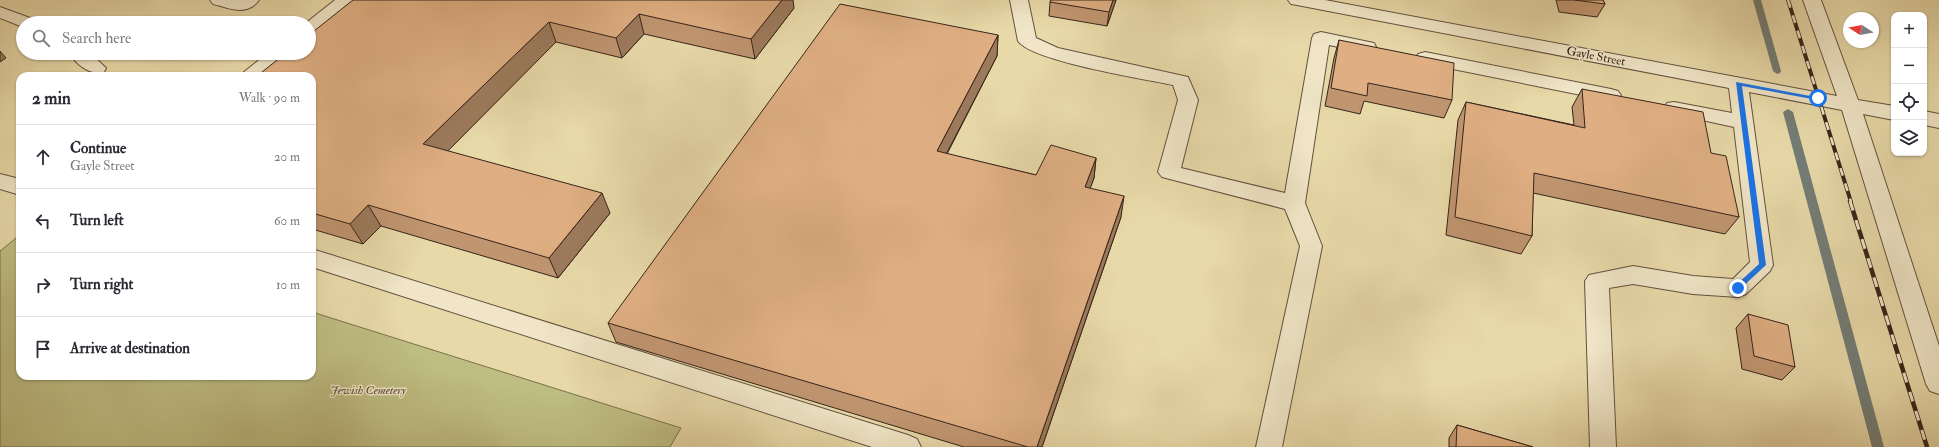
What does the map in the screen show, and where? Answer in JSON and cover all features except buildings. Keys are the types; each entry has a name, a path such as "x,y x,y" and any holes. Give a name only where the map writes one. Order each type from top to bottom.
{"street":[{"path":"219,0 242,6 250,0"},
{"path":"316,24 346,0"},
{"path":"1019,0 1027,41 1052,53 1181,81 1188,100 1169,172 1294,203"},
{"name":"Gayle Street","path":"1297,0 1738,84 1891,111"},
{"path":"1812,0 1850,104 1939,384"},
{"path":"0,12 16,19"},
{"path":"1269,447 1311,246 1294,203 1321,38 1383,50"},
{"path":"1407,55 1633,100"},
{"path":"87,60 97,68"},
{"path":"256,72 271,60"},
{"path":"1603,447 1597,281 1632,274 1692,285 1738,288 1762,265 1738,84"},
{"path":"1657,105 1743,122"},
{"path":"1927,119 1939,121"},
{"path":"0,181 16,186"},
{"path":"316,259 908,447"}],"green space":[{"name":"Jewish Cemetery","path":"16,238 16,380 316,380 316,313 681,428 670,447 0,447 0,251"}],"waterway":[{"path":"1757,0 1777,71"},
{"path":"1788,112 1878,447"}],"railway":[{"path":"1788,0 1851,202"},
{"path":"1850,201 1927,447"}],"route":[{"path":"1738,288 1762,265 1738,84 1818,98"}]}
